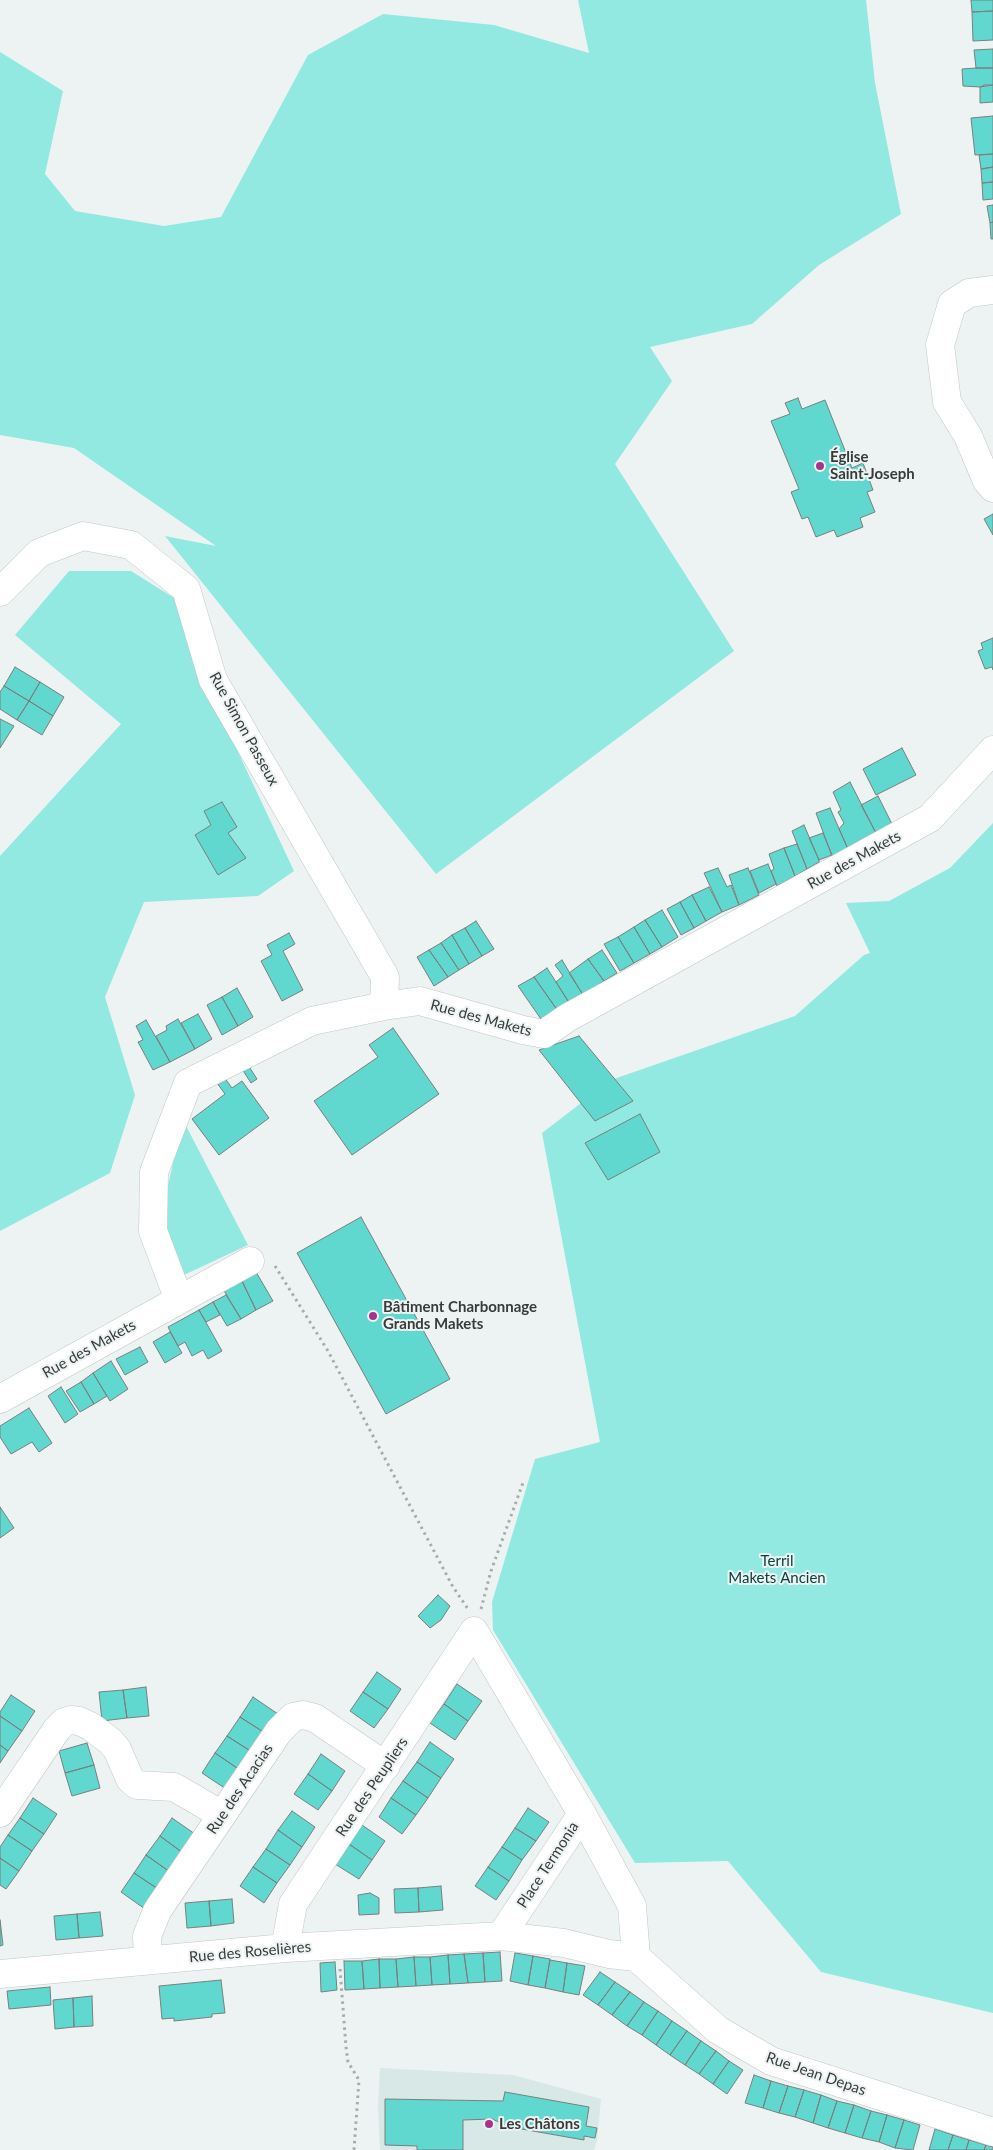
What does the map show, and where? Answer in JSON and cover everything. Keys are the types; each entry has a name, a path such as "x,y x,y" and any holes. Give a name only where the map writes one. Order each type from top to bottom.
{"street":[{"path":"993,290 969,293 952,304 940,345 947,402 968,436 987,481 993,488"},
{"name":"Rue Simon Passeux","path":"0,592 39,553 83,536 131,545 186,589 213,680 385,977 384,1006"},
{"name":"Rue des Makets","path":"179,1300 153,1231 154,1172 188,1083 312,1022 384,1006 420,1001 522,1030 544,1034 567,1018 930,818 993,750"},
{"name":"Rue des Makets","path":"0,1399 250,1261"},
{"path":"474,1631 582,1814"},
{"name":"Rue des Peupliers","path":"285,1948 293,1904 474,1631"},
{"name":"Rue des Acacias","path":"148,1960 147,1936 156,1911 279,1731 292,1717 303,1715 315,1718 386,1766"},
{"path":"0,1813 57,1729 64,1722 71,1720 90,1726 110,1741 117,1749 130,1779 137,1785 174,1786 222,1815"},
{"name":"Place Termonia","path":"501,1936 582,1814 632,1906 636,1957"},
{"path":"501,1936 564,1943 609,1954 636,1957"},
{"name":"Rue des Roselières","path":"0,1974 285,1948 501,1936"},
{"name":"Rue Jean Depas","path":"636,1957 718,2030 771,2061 993,2132"}],"path":[{"path":"250,1261 259,1259 268,1261 277,1268 328,1351 454,1587 467,1606 474,1631"},
{"path":"474,1631 491,1571 524,1480"},
{"path":"339,1965 348,2062 359,2080 354,2150"}],"shaded area":[{"name":"Les Châtons","path":"380,2068 513,2075 601,2099 597,2141 594,2150 380,2150 378,2106"}],"green space":[{"path":"578,0 866,0 875,83 901,214 819,265 752,324 650,347 672,381 615,464 734,651 436,874 165,536 216,546 74,448 0,435 0,52 63,91 45,174 75,211 164,226 221,217 308,55 383,14 494,25 589,53"},
{"path":"69,571 131,571 179,601 206,684 294,871 258,896 144,902 105,997 135,1095 110,1173 0,1231 0,856 121,724 15,635"},
{"name":"Terril Makets Ancien","path":"993,823 993,2013 821,1972 728,1861 635,1863 493,1630 492,1602 535,1459 600,1442 542,1133 611,1080 795,1016 864,955 870,953 846,903 889,901 950,868"},
{"path":"183,1120 248,1245 184,1275 168,1241 165,1198"}],"building":[{"path":"971,0 993,0 993,11 972,12"},
{"path":"993,11 993,40 973,41 972,12"},
{"path":"993,49 993,68 976,68 974,50"},
{"path":"993,68 993,85 980,87 963,86 962,69"},
{"path":"993,85 993,102 980,103 980,87"},
{"path":"993,116 993,154 975,155 971,118"},
{"path":"993,154 993,167 981,169 979,155"},
{"path":"993,167 993,182 982,183 981,169"},
{"path":"993,182 993,199 983,200 982,183"},
{"path":"993,205 993,222 990,223 987,206"},
{"path":"993,222 993,239 991,239 990,223"},
{"name":"Église Saint-Joseph","path":"798,398 802,409 825,400 852,468 863,463 873,490 867,492 875,512 860,518 863,527 837,537 834,530 816,537 808,517 802,519 791,492 799,489 771,421 790,414 785,403"},
{"path":"993,514 993,535 984,519"},
{"path":"993,638 993,670 992,667 985,669 978,651 983,649 981,643"},
{"path":"15,667 40,682 29,701 4,686"},
{"path":"40,682 64,697 53,716 29,701"},
{"path":"4,686 29,701 17,720 0,709 0,692"},
{"path":"29,701 53,716 42,735 17,720"},
{"path":"0,719 14,726 0,748"},
{"path":"902,748 916,775 876,795 863,769"},
{"path":"850,782 876,833 848,849 839,829 844,823 838,812 841,810 833,792"},
{"path":"878,796 892,824 876,833 861,805"},
{"path":"222,802 237,827 228,833 246,858 218,875 195,835 211,825 204,811"},
{"path":"830,808 848,849 832,856 816,813"},
{"path":"804,825 819,860 819,862 807,869 792,831"},
{"path":"823,833 832,855 819,860 809,838"},
{"path":"797,844 807,869 795,876 784,848"},
{"path":"784,848 795,876 777,886 771,871 774,869 769,854"},
{"path":"768,864 776,884 759,893 750,871"},
{"path":"718,868 727,887 731,885 739,905 722,912 704,873"},
{"path":"748,868 759,895 739,905 729,875"},
{"path":"709,887 722,912 706,921 692,895"},
{"path":"692,895 706,921 694,928 680,902"},
{"path":"680,902 694,928 681,935 667,909"},
{"path":"662,910 678,937 662,947 645,920"},
{"path":"645,920 662,947 650,954 634,927"},
{"path":"476,921 494,949 482,956 465,928"},
{"path":"634,927 650,954 634,963 618,937"},
{"path":"465,928 482,956 469,964 452,935"},
{"path":"289,933 295,944 283,951 303,990 282,1001 261,961 272,955 267,945"},
{"path":"452,935 469,964 459,970 441,943"},
{"path":"618,937 634,963 620,971 604,944"},
{"path":"441,943 459,970 448,977 429,950"},
{"path":"429,950 448,977 434,986 417,957"},
{"path":"602,950 617,973 604,981 588,959"},
{"path":"588,959 604,981 583,995 569,973"},
{"path":"562,960 583,995 570,1004 556,982 563,976 555,965"},
{"path":"547,968 570,1004 558,1011 534,977"},
{"path":"534,977 558,1011 543,1022 518,986"},
{"path":"237,988 253,1017 238,1026 222,997"},
{"path":"222,997 238,1026 222,1035 207,1005"},
{"path":"198,1014 212,1039 195,1049 181,1023"},
{"path":"178,1019 195,1049 170,1062 156,1036 167,1030 166,1026"},
{"path":"146,1020 170,1062 153,1070 138,1042 143,1040 136,1026"},
{"path":"393,1028 439,1094 352,1155 314,1101 378,1057 369,1045"},
{"path":"579,1036 633,1101 595,1121 539,1050"},
{"path":"248,1065 257,1079 251,1083 242,1069"},
{"path":"221,1073 232,1088 242,1081 269,1118 219,1155 192,1119 225,1094 214,1079"},
{"path":"640,1114 660,1152 608,1180 585,1143"},
{"name":"Bâtiment Charbonnage Grands Makets","path":"361,1217 450,1379 386,1414 297,1253"},
{"path":"256,1272 273,1301 256,1310 241,1279"},
{"path":"241,1279 256,1310 241,1319 223,1289"},
{"path":"226,1295 241,1319 227,1326 213,1302"},
{"path":"213,1302 220,1315 206,1322 199,1310"},
{"path":"199,1310 222,1351 208,1359 203,1350 192,1356 185,1342 178,1346 168,1327"},
{"path":"170,1332 182,1353 165,1363 153,1342"},
{"path":"140,1347 148,1362 125,1375 116,1359"},
{"path":"111,1361 128,1389 110,1401 93,1373"},
{"path":"93,1373 107,1396 94,1404 81,1382"},
{"path":"81,1382 94,1404 80,1412 66,1391"},
{"path":"61,1387 78,1414 65,1423 48,1396"},
{"path":"29,1408 52,1443 39,1452 32,1442 11,1454 0,1437 0,1426"},
{"path":"0,1507 14,1528 0,1538"},
{"path":"438,1595 450,1606 441,1620 430,1628 418,1616"},
{"path":"377,1672 401,1689 388,1709 363,1692"},
{"path":"457,1684 482,1701 468,1721 444,1704"},
{"path":"146,1687 149,1716 127,1718 123,1690"},
{"path":"123,1690 127,1718 102,1721 99,1692"},
{"path":"363,1692 388,1709 374,1728 350,1711"},
{"path":"11,1695 35,1711 22,1731 0,1716 0,1712"},
{"path":"253,1697 278,1714 265,1733 240,1717"},
{"path":"444,1704 468,1721 455,1740 430,1723"},
{"path":"0,1716 22,1731 8,1751 0,1745"},
{"path":"240,1717 265,1733 252,1752 227,1736"},
{"path":"227,1736 252,1752 240,1770 215,1753"},
{"path":"430,1742 454,1759 441,1778 417,1762"},
{"path":"87,1743 94,1765 65,1773 59,1751"},
{"path":"0,1745 8,1751 0,1763"},
{"path":"215,1753 240,1770 226,1789 202,1773"},
{"path":"321,1754 345,1771 332,1791 308,1774"},
{"path":"417,1762 441,1778 428,1798 403,1781"},
{"path":"94,1765 100,1788 72,1796 65,1773"},
{"path":"308,1774 332,1791 318,1810 294,1794"},
{"path":"403,1781 428,1798 416,1815 391,1798"},
{"path":"33,1798 57,1814 44,1834 20,1818"},
{"path":"391,1798 416,1815 402,1834 379,1817"},
{"path":"528,1808 549,1822 536,1841 515,1828"},
{"path":"292,1811 315,1827 302,1847 278,1830"},
{"path":"20,1818 44,1834 32,1851 8,1835"},
{"path":"172,1818 195,1834 183,1853 160,1836"},
{"path":"362,1825 385,1841 372,1860 349,1844"},
{"path":"515,1828 536,1841 522,1860 502,1847"},
{"path":"278,1830 302,1847 290,1865 266,1849"},
{"path":"8,1835 32,1851 19,1871 0,1858 0,1847"},
{"path":"160,1836 183,1853 170,1872 146,1855"},
{"path":"349,1844 372,1860 359,1879 335,1864"},
{"path":"502,1847 522,1860 509,1881 488,1867"},
{"path":"266,1849 290,1865 277,1883 253,1867"},
{"path":"146,1855 170,1872 158,1889 134,1873"},
{"path":"0,1858 19,1871 6,1889 0,1885"},
{"path":"253,1867 277,1883 264,1903 240,1886"},
{"path":"488,1867 509,1881 496,1900 475,1886"},
{"path":"134,1873 158,1889 145,1909 121,1892"},
{"path":"441,1886 443,1910 419,1912 418,1888"},
{"path":"418,1888 419,1912 395,1913 394,1889"},
{"path":"370,1893 379,1898 379,1914 359,1915 358,1895"},
{"path":"232,1899 234,1923 211,1926 209,1901"},
{"path":"209,1901 211,1926 187,1928 185,1903"},
{"path":"100,1912 103,1936 79,1938 77,1914"},
{"path":"77,1914 79,1938 56,1940 54,1916"},
{"path":"0,1920 3,1945 0,1946"},
{"path":"500,1952 502,1981 485,1982 483,1953"},
{"path":"483,1953 485,1982 468,1983 464,1954"},
{"path":"515,1953 533,1956 528,1985 510,1981"},
{"path":"464,1954 468,1983 450,1984 448,1955"},
{"path":"448,1955 450,1984 432,1985 430,1957"},
{"path":"533,1956 550,1959 545,1988 528,1985"},
{"path":"414,1957 416,1986 398,1987 396,1959"},
{"path":"414,1957 430,1957 432,1985 416,1986"},
{"path":"379,1959 380,1988 364,1989 362,1961"},
{"path":"379,1959 396,1959 398,1987 380,1988"},
{"path":"550,1960 567,1963 563,1992 545,1988"},
{"path":"344,1961 362,1961 364,1989 345,1990"},
{"path":"335,1962 337,1990 321,1992 320,1963"},
{"path":"567,1963 585,1966 579,1995 563,1992"},
{"path":"600,1972 615,1982 598,2005 583,1995"},
{"path":"221,1980 225,2013 212,2014 212,2017 174,2021 174,2018 162,2019 159,1986"},
{"path":"615,1982 630,1992 612,2015 598,2005"},
{"path":"50,1987 51,2005 9,2009 7,1991"},
{"path":"630,1992 644,2002 627,2026 612,2015"},
{"path":"92,1996 93,2026 74,2027 73,1998"},
{"path":"73,1998 74,2027 55,2029 53,2000"},
{"path":"644,2002 658,2011 642,2035 627,2026"},
{"path":"658,2011 672,2021 656,2045 642,2035"},
{"path":"672,2021 687,2031 670,2055 656,2045"},
{"path":"687,2031 701,2041 685,2065 670,2055"},
{"path":"701,2041 716,2051 699,2074 685,2065"},
{"path":"716,2051 729,2061 713,2084 699,2074"},
{"path":"729,2061 743,2070 727,2094 713,2084"},
{"path":"754,2075 771,2081 763,2108 745,2103"},
{"path":"771,2081 788,2086 779,2113 763,2108"},
{"path":"788,2086 804,2090 795,2117 779,2113"},
{"path":"804,2090 821,2095 813,2123 795,2117"},
{"path":"505,2092 589,2107 586,2126 597,2128 595,2138 584,2136 584,2140 499,2125 499,2122 492,2119 463,2120 463,2150 417,2150 417,2146 385,2145 385,2099 503,2101"},
{"path":"821,2095 837,2101 828,2128 813,2123"},
{"path":"837,2101 854,2105 845,2133 828,2128"},
{"path":"854,2105 871,2111 862,2138 845,2133"},
{"path":"871,2111 887,2115 879,2142 862,2138"},
{"path":"887,2115 904,2120 895,2148 879,2142"},
{"path":"904,2120 920,2125 913,2150 895,2148"},
{"path":"935,2129 953,2135 948,2150 929,2150"},
{"path":"953,2135 969,2140 966,2150 948,2150"},
{"path":"969,2140 986,2145 984,2150 966,2150"},
{"path":"986,2145 993,2147 993,2150 984,2150"}],"place":[{"name":"Église Saint-Joseph","path":"820,466"},
{"name":"Bâtiment Charbonnage Grands Makets","path":"373,1316"},
{"name":"Les Châtons","path":"489,2124"}]}
